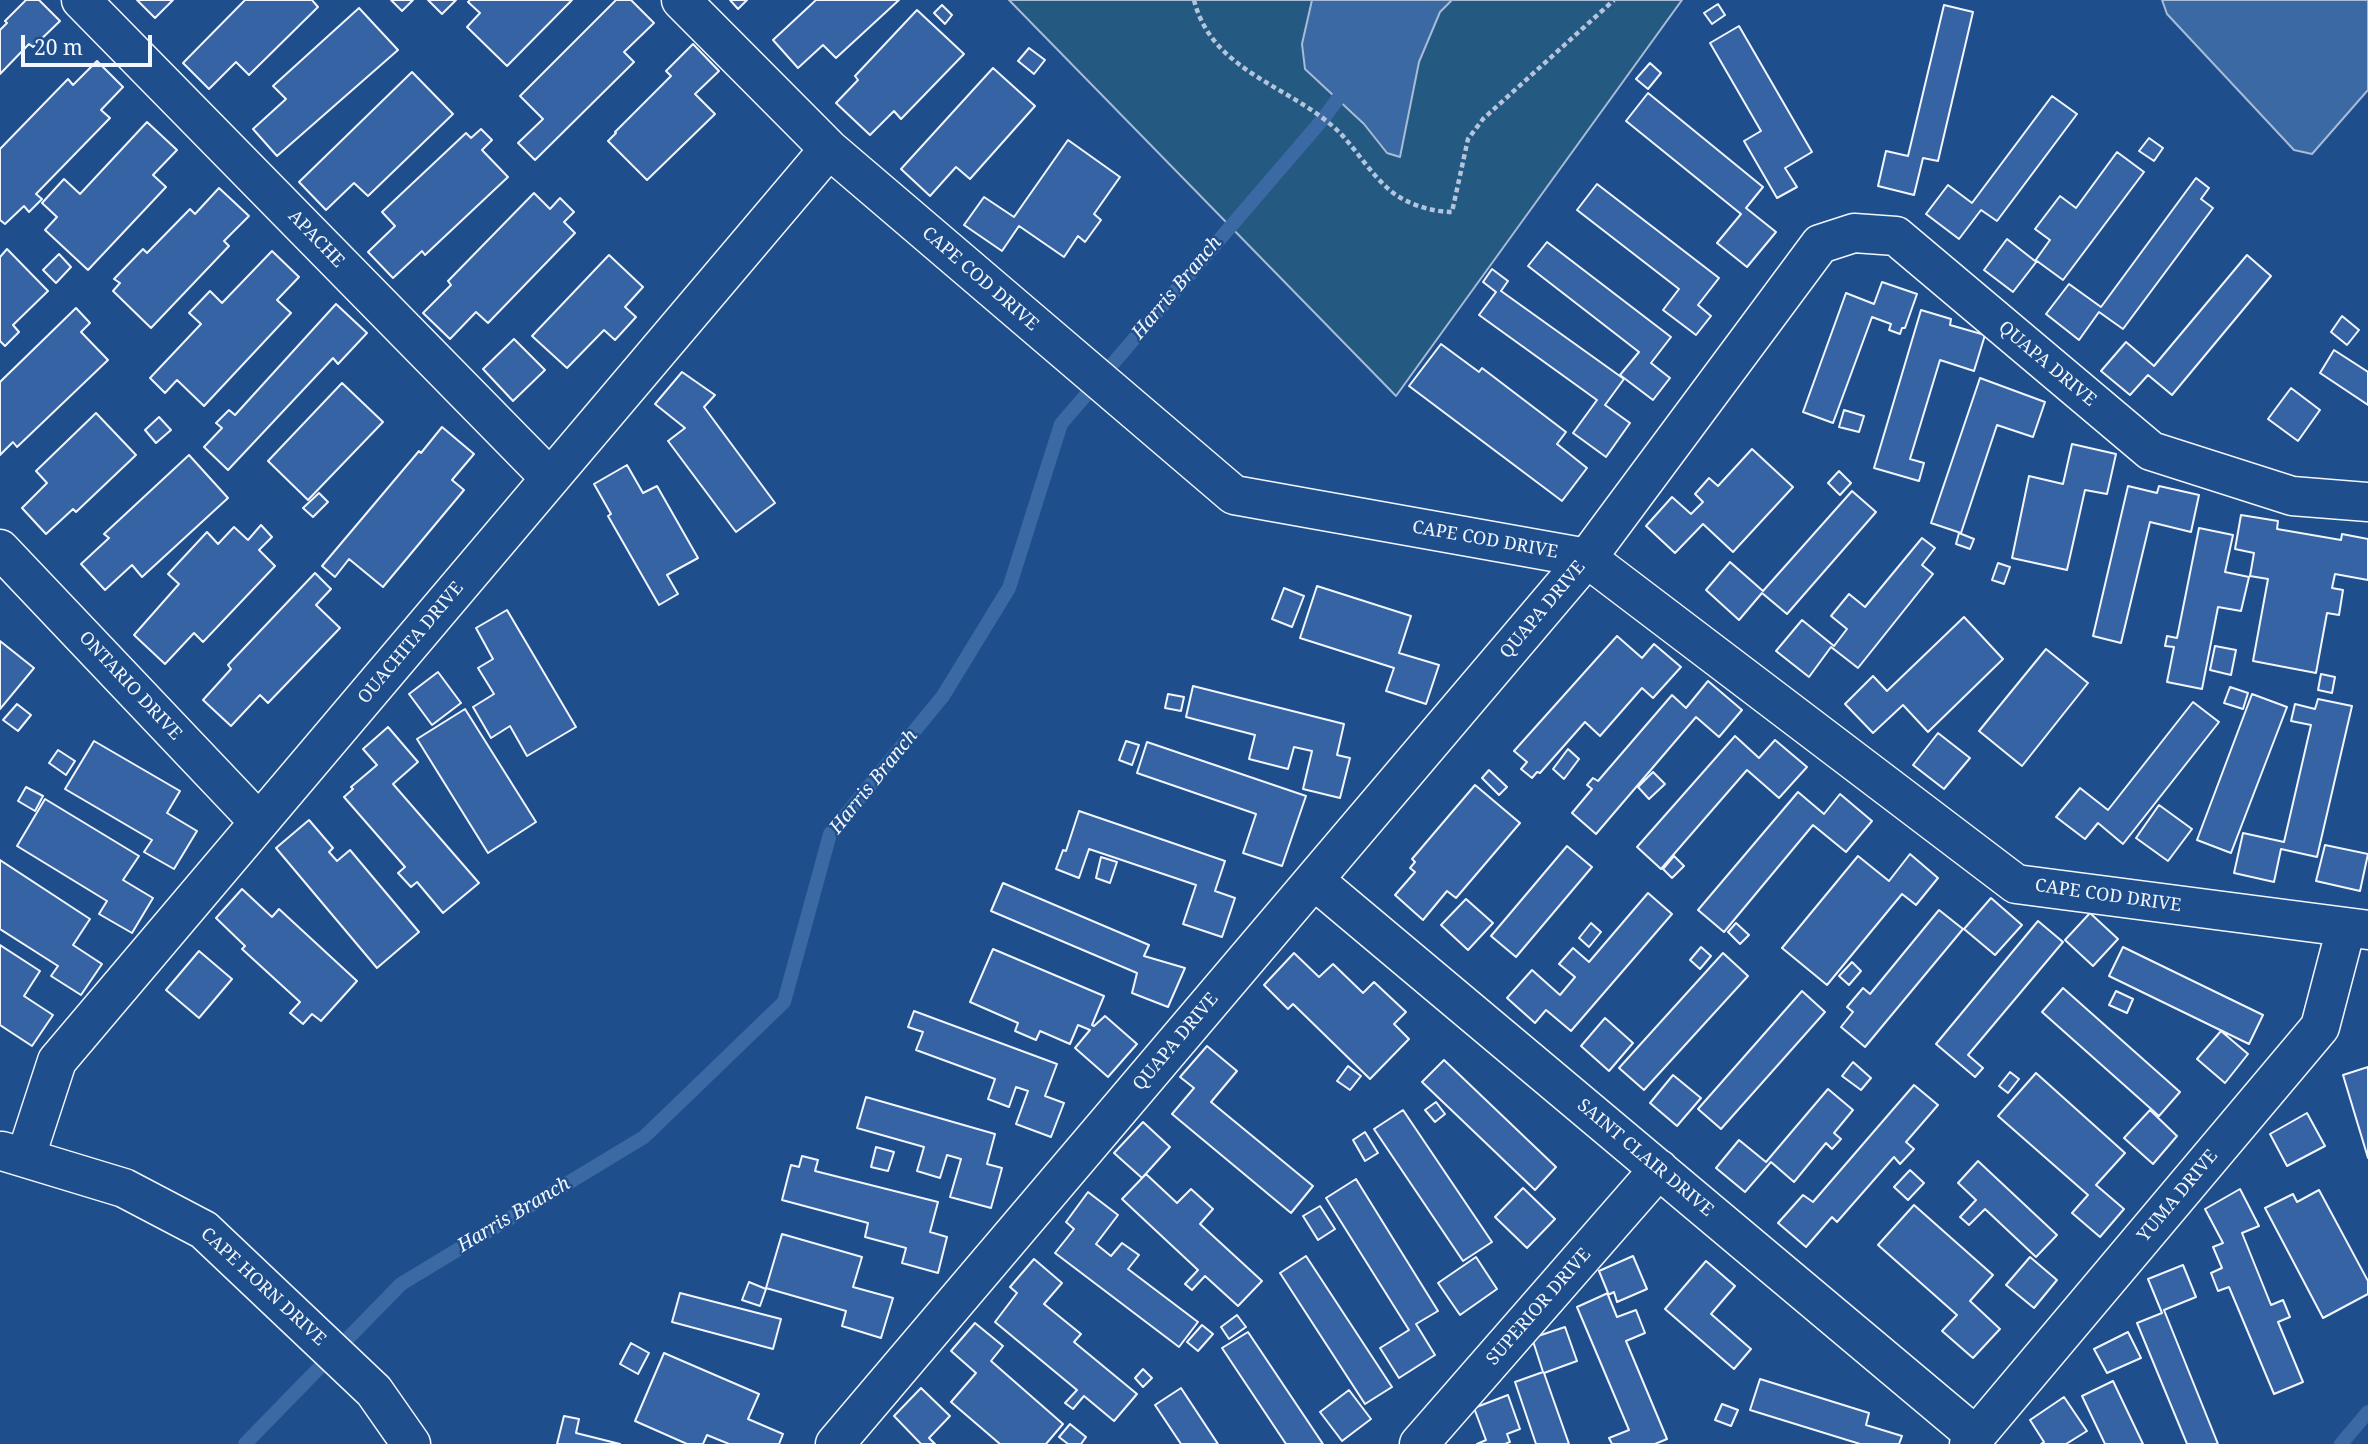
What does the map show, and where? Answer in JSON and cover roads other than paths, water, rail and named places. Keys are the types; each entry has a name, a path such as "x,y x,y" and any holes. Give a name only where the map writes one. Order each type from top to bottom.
{"street":[{"name":"APACHE","path":"81,0 550,478"},
{"name":"CAPE COD DRIVE","path":"681,0 829,149 1234,495 1587,558 2016,884 2357,929"},
{"name":"OUACHITA DRIVE","path":"13,1153 57,1061 829,149"},
{"name":"QUAPA DRIVE","path":"835,1444 1587,558 1821,244 1854,233 1896,236 2151,451 2292,496 2368,502"},
{"name":"ONTARIO DRIVE","path":"0,549 260,822"},
{"name":"SAINT CLAIR DRIVE","path":"1314,880 1658,1169 1973,1440"},
{"name":"YUMA DRIVE","path":"1973,1440 2320,1027 2357,929"},
{"name":"CAPE HORN DRIVE","path":"13,1153 124,1188 204,1230 374,1391 411,1444"},
{"name":"SUPERIOR DRIVE","path":"1419,1444 1658,1169"}],"waterway":[{"name":"Harris Branch","path":"245,1444 401,1284 644,1137 784,1002 830,834 943,696 1009,588 1061,424 1323,119 1348,85"},
{"path":"2341,1444 2368,1412"}]}
